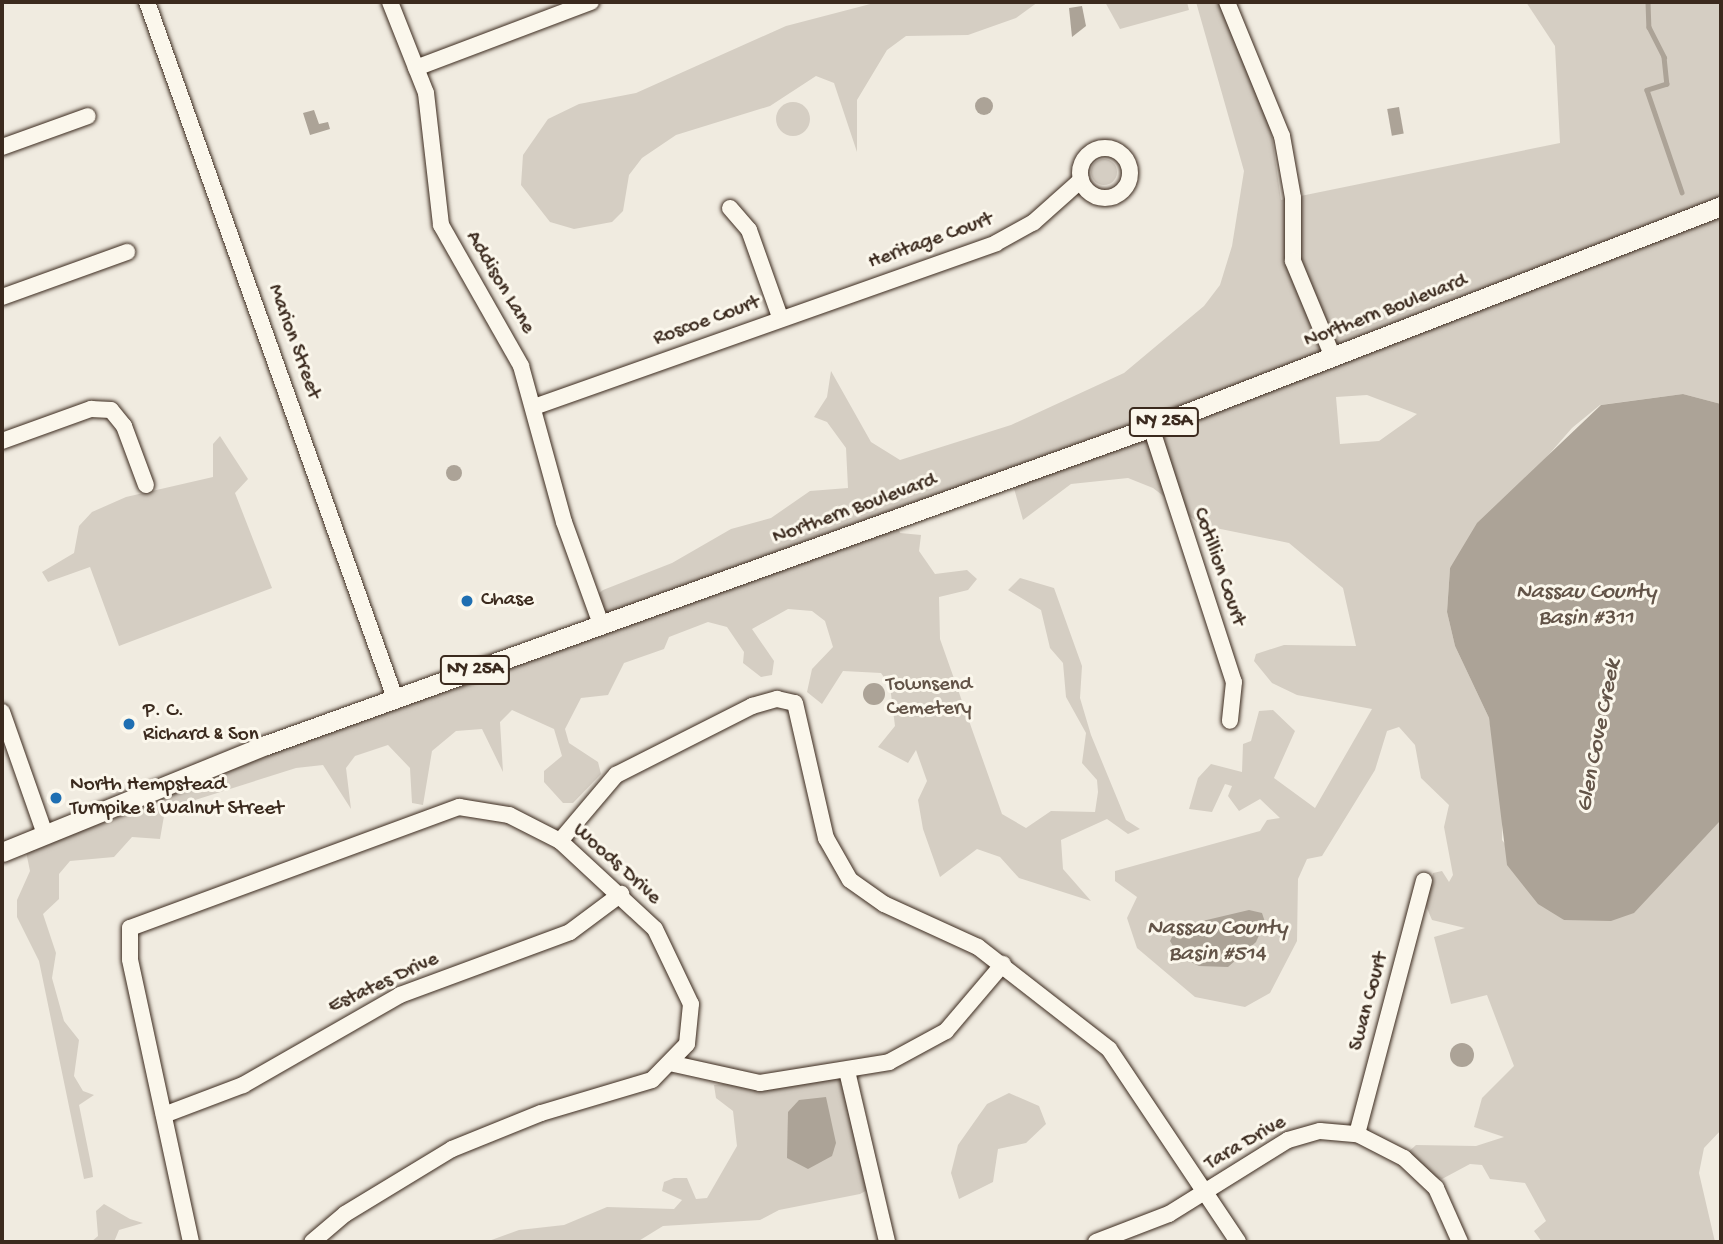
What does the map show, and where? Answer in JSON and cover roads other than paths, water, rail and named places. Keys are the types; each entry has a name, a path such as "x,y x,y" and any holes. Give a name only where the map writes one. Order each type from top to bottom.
{"main road":[{"name":"Northern Boulevard","path":"2,852 396,698 1151,427 1721,206"}],"street":[{"name":"Marion Street","path":"147,2 396,698"},
{"name":"Addison Lane","path":"390,2 416,68 431,118 441,225 512,343 534,407 564,522 601,624"},
{"path":"416,68 591,2"},
{"path":"1227,2 1282,136 1293,198 1293,261 1333,357"},
{"path":"2,147 88,116"},
{"name":"Heritage Court","path":"780,317 996,243 1034,222 1080,180"},
{"name":"Roscoe Court","path":"534,407 780,317 749,230 730,208"},
{"path":"2,297 127,252"},
{"path":"2,441 91,409 111,410 124,426 146,485"},
{"name":"Cotillion Court","path":"1151,427 1234,682 1230,721"},
{"path":"561,841 616,775 752,706 789,700 802,714 826,838 850,880 1003,964 1123,1062 1209,1190 1238,1242"},
{"path":"2,712 45,834"},
{"name":"Woods Drive","path":"191,1242 130,959 135,924 458,807 509,815 561,841 621,894 655,929 688,994 692,1024 674,1064"},
{"name":"Swan Court","path":"1357,1134 1424,881"},
{"name":"Estates Drive","path":"164,1115 243,1085 400,995 570,932 621,894"},
{"path":"312,1242 355,1208 452,1149 541,1113 626,1090 674,1064 760,1083 847,1071 912,1054 932,1042 1003,964"},
{"path":"847,1071 887,1242"},
{"name":"Tara Drive","path":"1096,1242 1137,1230 1209,1190 1288,1140 1320,1131 1357,1134 1425,1176 1460,1242"}],"water":[{"path":"1082,6 1086,26 1072,37 1069,8"},
{"path":"984,97 990,100 993,106 990,112 984,115 978,112 975,106 978,100"},
{"path":"1399,107 1404,134 1392,136 1387,109"},
{"path":"314,110 319,124 328,122 330,129 310,135 303,113"},
{"name":"Nassau County Basin #311","path":"1683,394 1721,404 1721,820 1634,913 1611,921 1564,920 1538,904 1507,865 1489,718 1455,646 1447,612 1450,568 1477,523 1601,405"},
{"path":"451,465 457,465 462,473 460,479 451,481 446,476 446,470"},
{"path":"874,683 882,686 885,694 882,702 874,705 866,702 863,694 866,686"},
{"name":"Nassau County Basin #514","path":"1249,910 1262,913 1265,922 1256,942 1228,967 1199,966 1179,956 1170,941 1177,927"},
{"path":"1462,1043 1473,1050 1474,1055 1467,1066 1462,1067 1451,1060 1450,1055 1457,1044"},
{"path":"826,1097 836,1143 832,1156 808,1169 787,1158 788,1112 799,1100"}],"waterway":[{"name":"Glen Cove Creek","path":"1648,2 1649,27 1664,57 1667,84 1647,90 1682,192"}],"place":[{"name":"Chase","path":"467,601"},
{"name":"P. C. Richard & Son","path":"129,724"},
{"name":"North Hempstead Turnpike & Walnut Street","path":"56,798"}],"park label":[{"name":"Townsend Cemetery","path":"929,698"}]}
